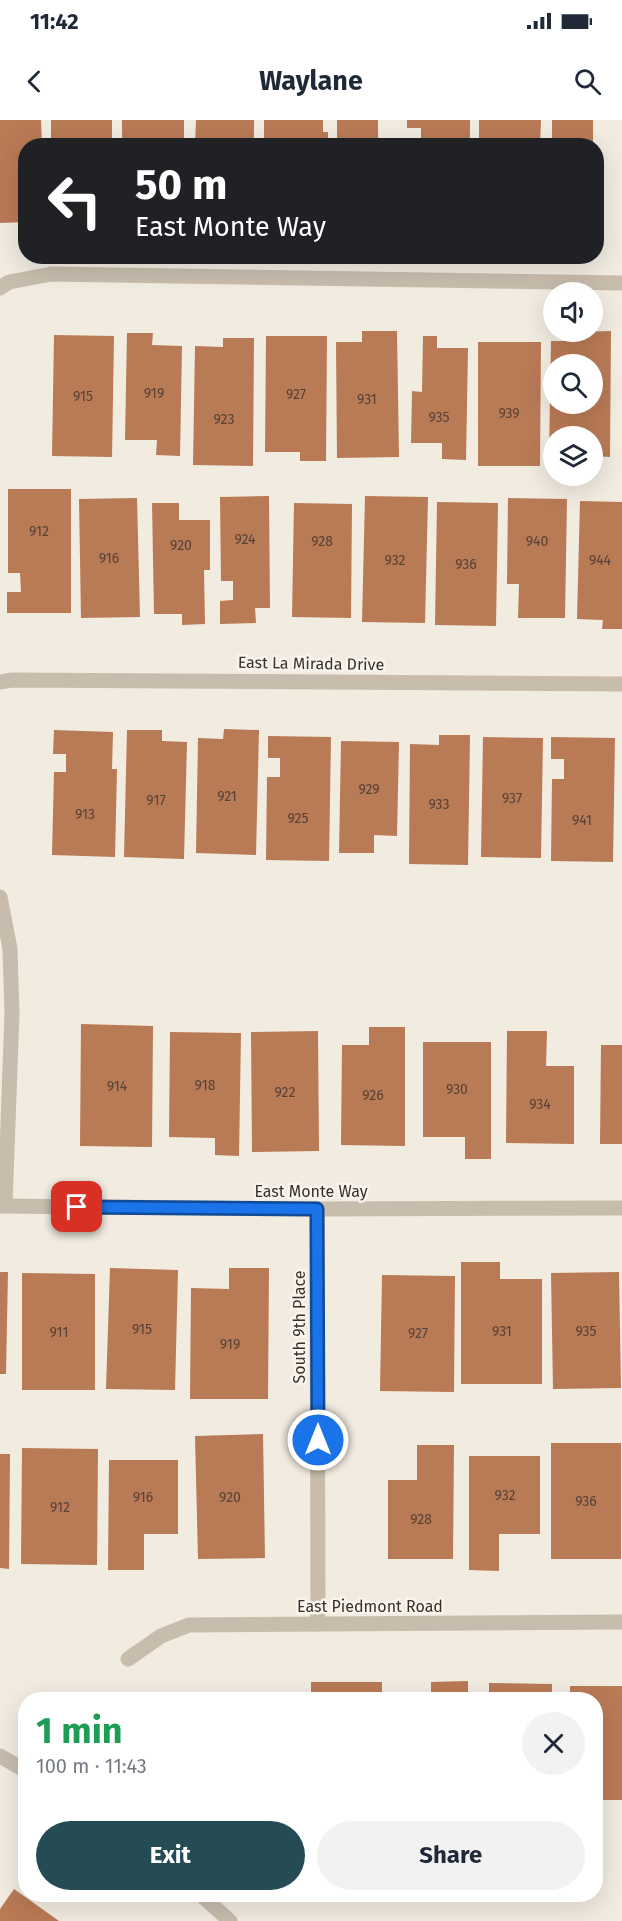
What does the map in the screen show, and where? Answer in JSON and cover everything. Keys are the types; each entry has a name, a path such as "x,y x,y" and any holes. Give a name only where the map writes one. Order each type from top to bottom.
{"street":[{"path":"0,288 9,282 51,274 622,283"},
{"name":"East La Mirada Drive","path":"0,682 12,680 176,680 622,684"},
{"path":"0,897 10,949 12,1013 3,1206"},
{"name":"East Monte Way","path":"3,1206 317,1209 622,1208"},
{"name":"South 9th Place","path":"317,1209 318,1624"},
{"name":"East Piedmont Road","path":"128,1659 161,1636 189,1626 622,1622"},
{"path":"0,1756 18,1766"},
{"path":"209,1902 230,1921"}],"building":[{"path":"0,120 41,120 42,138 18,138 18,222 0,223"},
{"path":"51,120 112,120 112,138 51,138"},
{"path":"122,120 184,120 184,138 122,138"},
{"path":"196,120 254,120 254,138 195,138"},
{"path":"264,120 323,120 323,132 328,132 328,138 264,138"},
{"path":"337,120 378,120 378,138 337,138"},
{"path":"407,120 470,120 470,138 421,138 421,128 407,128"},
{"path":"479,120 541,120 540,138 479,138"},
{"path":"552,120 593,120 593,138 552,138"},
{"path":"362,331 397,331 399,457 337,458 336,342 362,342"},
{"path":"603,331 611,331 610,457 603,457 603,426 550,426 550,414 603,414 603,354 551,354 551,342 603,342"},
{"path":"127,333 153,333 152,345 182,346 180,456 156,455 157,440 125,440"},
{"path":"54,335 114,336 112,457 52,456"},
{"path":"266,336 327,336 326,461 300,461 300,452 265,452"},
{"path":"423,336 437,336 437,348 468,348 466,460 442,459 442,443 411,443 412,391 422,392"},
{"path":"223,338 254,338 253,466 193,465 195,346 223,347"},
{"path":"478,342 541,342 540,466 478,466"},
{"path":"8,489 71,489 71,613 7,613 7,592 21,592 20,573 8,573"},
{"path":"269,496 270,608 255,608 256,623 220,624 220,601 233,600 233,581 221,581 220,497"},
{"path":"365,496 428,497 425,623 362,622"},
{"path":"137,498 140,617 81,618 79,499"},
{"path":"508,498 567,499 565,618 518,618 519,584 507,584"},
{"path":"580,501 622,502 622,629 602,629 603,620 577,619"},
{"path":"437,502 498,503 496,626 435,625"},
{"path":"152,503 179,503 179,520 210,520 210,570 204,570 205,624 182,625 182,614 154,614"},
{"path":"294,503 352,504 351,618 292,617"},
{"path":"224,729 259,730 256,855 196,853 198,738 223,739"},
{"path":"54,730 113,732 112,769 117,769 115,857 52,855 54,772 66,772 66,754 53,754"},
{"path":"127,730 162,730 162,741 187,742 184,859 124,857"},
{"path":"439,735 470,735 468,865 409,864 410,744 439,745"},
{"path":"268,736 331,737 329,861 266,860 267,777 280,777 280,758 268,758"},
{"path":"483,737 543,738 541,858 481,857"},
{"path":"551,737 615,738 613,862 551,861 552,779 564,779 564,759 551,759"},
{"path":"341,741 399,742 397,836 374,835 374,853 339,853"},
{"path":"81,1024 153,1026 152,1147 80,1146"},
{"path":"369,1027 405,1027 405,1146 341,1145 342,1045 369,1045"},
{"path":"318,1031 319,1151 252,1152 251,1032"},
{"path":"507,1031 547,1031 546,1066 574,1066 574,1144 506,1143"},
{"path":"170,1032 241,1033 239,1156 215,1155 215,1138 169,1137"},
{"path":"423,1042 491,1042 491,1159 465,1159 465,1137 423,1137"},
{"path":"601,1045 622,1045 622,1144 600,1144"},
{"path":"461,1262 500,1262 500,1279 542,1279 542,1384 461,1384"},
{"path":"110,1268 178,1270 175,1390 106,1389"},
{"path":"229,1268 269,1268 268,1399 190,1399 191,1288 229,1289"},
{"path":"0,1272 8,1272 6,1374 0,1374"},
{"path":"619,1272 621,1388 553,1389 551,1273"},
{"path":"22,1273 95,1274 95,1390 22,1390"},
{"path":"382,1275 455,1276 454,1392 380,1391"},
{"path":"263,1434 265,1558 198,1559 195,1436"},
{"path":"551,1443 621,1443 621,1559 551,1559"},
{"path":"417,1445 454,1445 453,1559 388,1559 388,1480 417,1480"},
{"path":"22,1448 98,1449 97,1565 21,1564"},
{"path":"0,1454 10,1454 9,1569 0,1568"},
{"path":"469,1456 540,1456 540,1534 499,1534 499,1571 469,1570"},
{"path":"109,1460 178,1460 178,1534 144,1534 144,1570 108,1570"},
{"path":"468,1681 468,1692 431,1692 431,1682"},
{"path":"311,1682 382,1682 382,1692 311,1692"},
{"path":"489,1683 552,1684 552,1692 489,1692"},
{"path":"570,1686 622,1686 622,1800 603,1800 603,1692 570,1692"},
{"path":"14,1889 18,1892 18,1902 32,1902 59,1921 0,1921 0,1909"}],"route":[{"path":"77,1207 317,1209 318,1440"}]}
